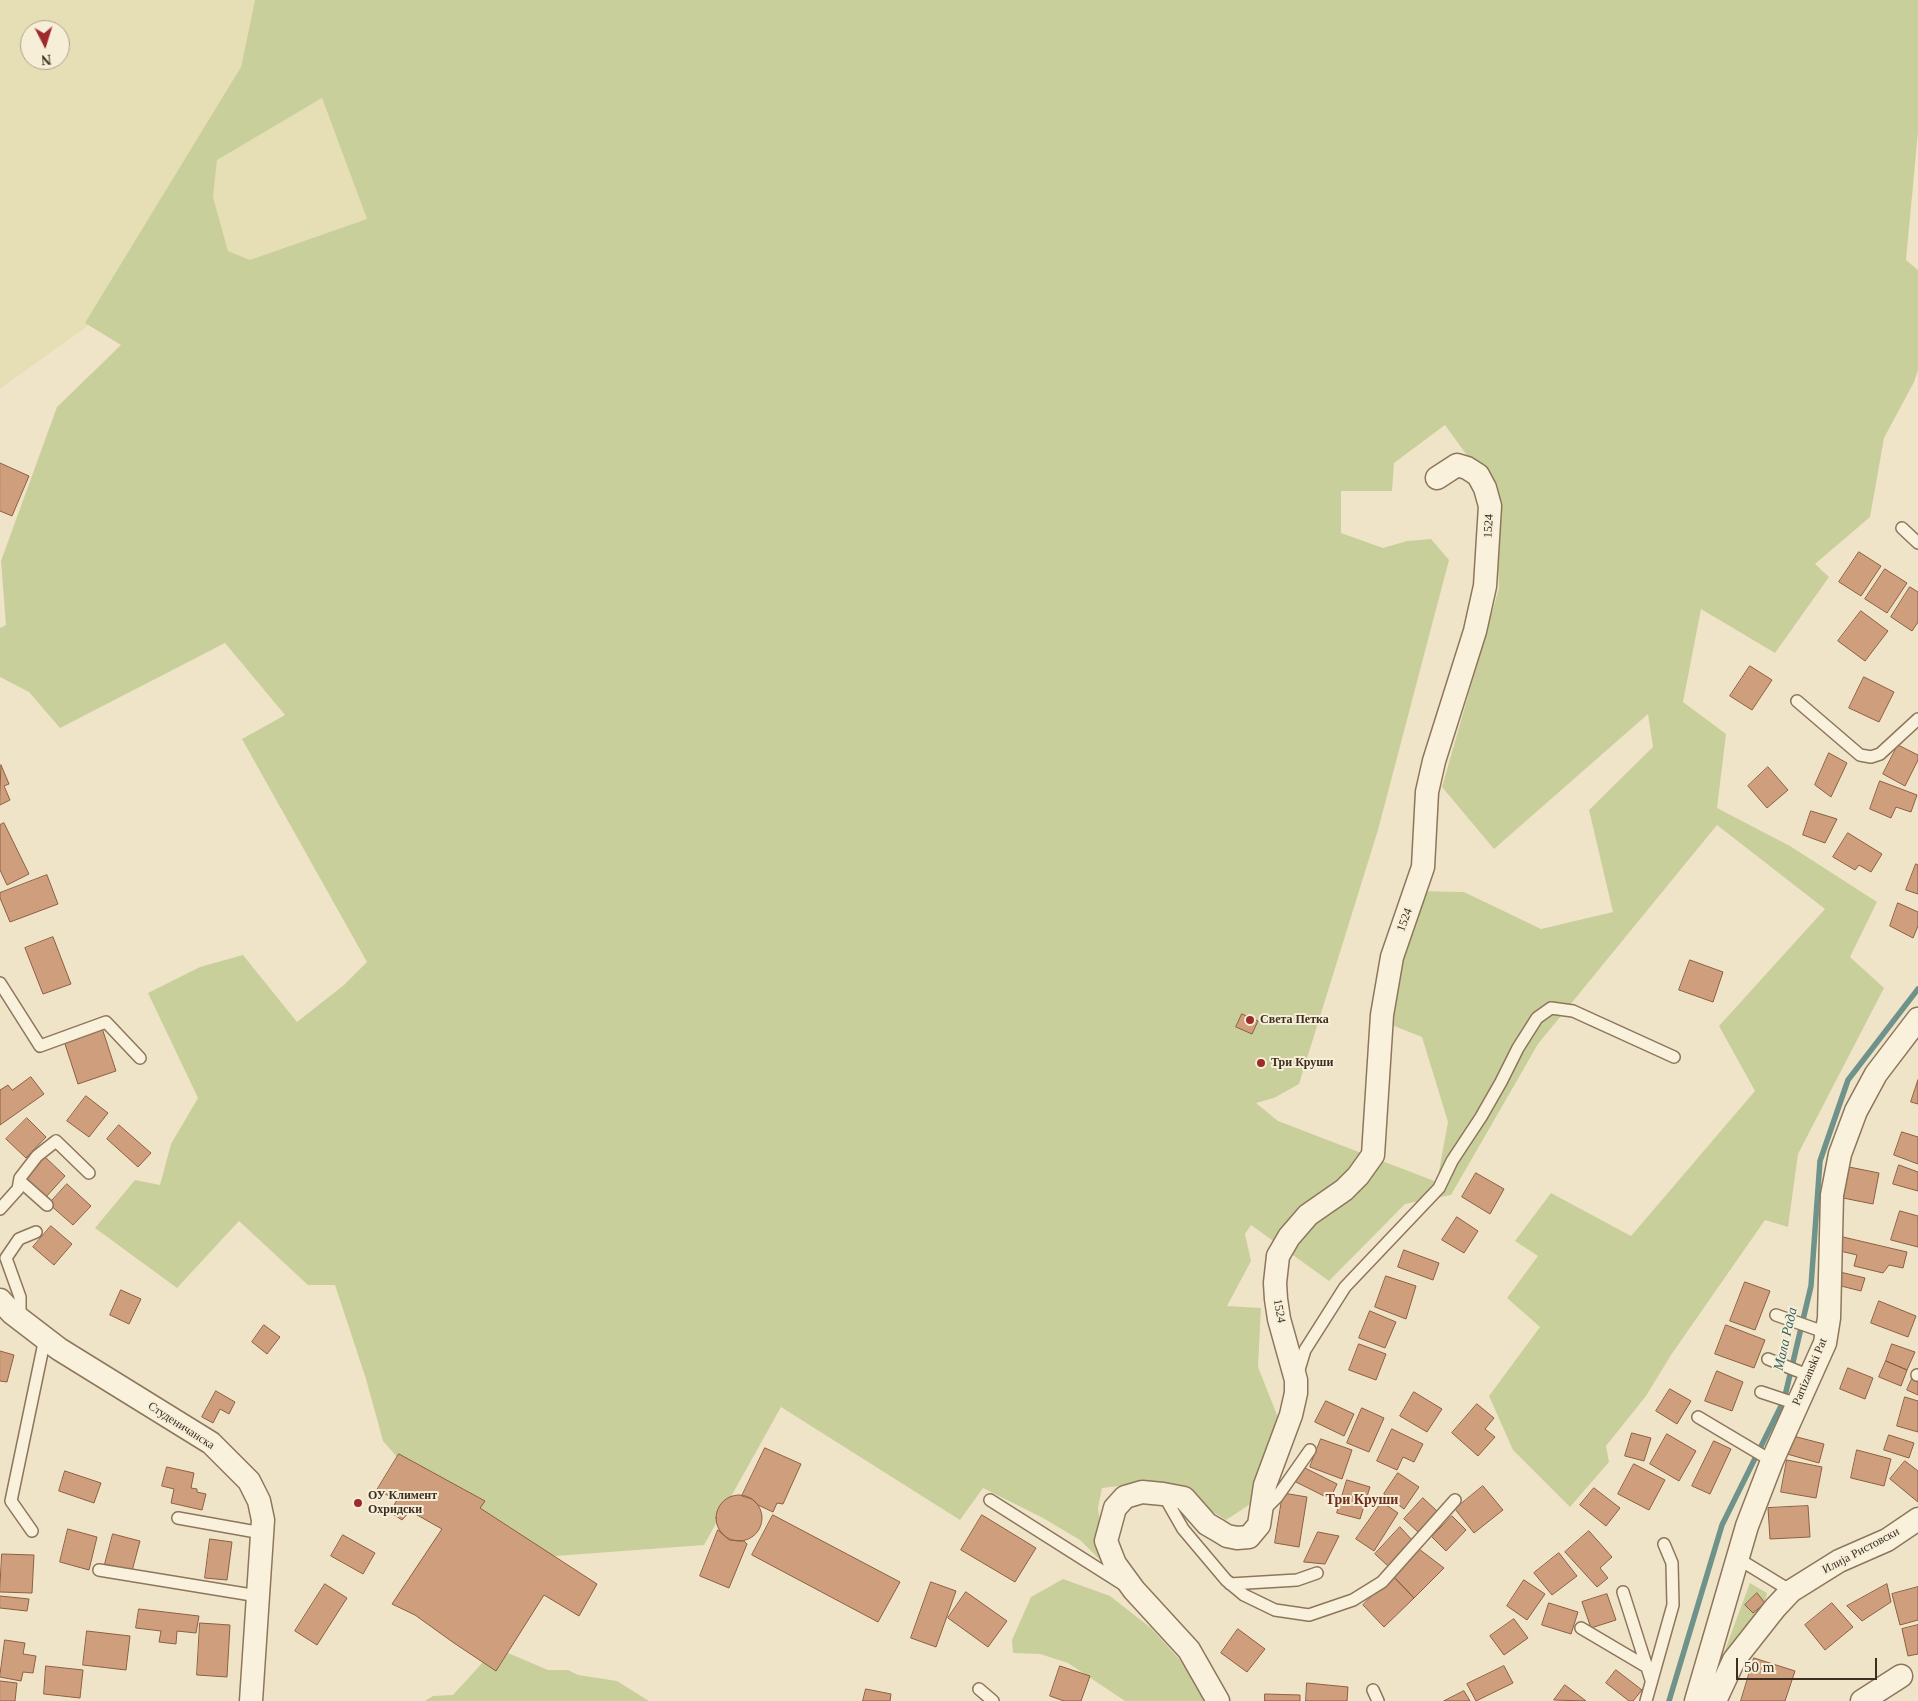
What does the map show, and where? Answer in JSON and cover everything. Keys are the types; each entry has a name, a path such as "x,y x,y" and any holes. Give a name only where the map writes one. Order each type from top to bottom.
{"street":[{"name":"1524","path":"1218,1701 1189,1650 1134,1590 1115,1564 1106,1541 1115,1508 1125,1497 1142,1492 1184,1498 1207,1524 1227,1536 1237,1538 1249,1537 1259,1525 1265,1485 1291,1415 1296,1393 1296,1380 1279,1318 1276,1299 1275,1283 1278,1256 1289,1237 1308,1215 1344,1190 1358,1176 1373,1155 1382,1015 1392,957 1423,867 1427,792 1434,761 1475,630 1485,586 1490,506 1485,488 1478,474 1468,468 1457,465 1437,478"},
{"name":"Partizanski Pat","path":"1696,1701 1737,1558 1788,1401 1825,1343 1818,1330 1829,1310 1832,1195 1840,1154 1856,1111 1876,1074 1918,1019"},
{"name":"Студеничанска","path":"0,1300 20,1319 59,1349 211,1443 249,1481 259,1501 262,1520 251,1701"},
{"name":"Илија Ристовски","path":"1715,1701 1734,1660 1775,1608 1791,1592 1839,1561 1887,1540 1918,1519"},
{"path":"1862,1701 1901,1676"}],"lane":[{"path":"1902,528 1918,542"},
{"path":"1797,701 1860,755 1871,757 1880,754 1918,719"},
{"path":"0,983 40,1046 106,1022 140,1058"},
{"name":"1524","path":"1296,1380 1305,1350 1345,1287 1438,1188 1452,1161 1502,1082 1518,1048 1537,1018 1551,1008 1573,1011 1674,1057"},
{"path":"0,1209 18,1189 20,1178 37,1156 56,1141 89,1173"},
{"path":"20,1181 46,1205"},
{"path":"20,1319 20,1297 3,1255 19,1238 36,1232"},
{"path":"1776,1315 1818,1330"},
{"path":"32,1531 12,1501 45,1338"},
{"path":"1768,1359 1804,1374"},
{"path":"1761,1392 1788,1401"},
{"path":"1698,1417 1768,1459"},
{"path":"1261,1513 1277,1497 1310,1450"},
{"path":"1163,1494 1183,1529 1230,1584 1244,1595 1275,1610 1309,1615 1353,1600 1382,1582 1455,1500"},
{"path":"990,1500 1134,1590"},
{"path":"178,1518 262,1533"},
{"path":"1646,1701 1673,1605 1672,1563 1664,1544"},
{"path":"1737,1558 1791,1592"},
{"path":"99,1570 258,1596"},
{"path":"1230,1584 1297,1580 1318,1573"},
{"path":"1623,1592 1651,1680"},
{"path":"1581,1628 1647,1667"},
{"path":"978,1689 993,1701"},
{"path":"1373,1690 1378,1701"}],"shaded area":[{"path":"0,0 255,0 241,67 97,319 0,389"},
{"path":"322,98 367,219 250,261 228,251 213,197 217,159"}],"green space":[{"path":"255,0 1918,0 1918,132 1906,260 1918,270 1918,370 1914,382 1884,438 1870,517 1815,564 1829,577 1775,653 1701,609 1683,702 1726,734 1717,808 1790,846 1877,902 1850,957 1884,988 1798,1154 1788,1227 1765,1220 1671,1355 1646,1396 1606,1446 1609,1462 1570,1507 1513,1450 1489,1396 1540,1327 1507,1298 1538,1256 1515,1241 1551,1193 1631,1236 1755,1091 1719,1026 1825,909 1717,825 1538,1044 1451,1195 1405,1204 1329,1281 1251,1225 1245,1234 1251,1261 1227,1306 1261,1308 1258,1367 1281,1425 1255,1501 1226,1520 1172,1487 1137,1484 1102,1488 1098,1508 1106,1566 1080,1540 1043,1518 983,1488 960,1520 781,1407 704,1545 515,1559 444,1511 383,1441 366,1379 335,1285 308,1285 239,1221 177,1288 95,1228 135,1180 160,1185 171,1144 198,1098 148,993 200,967 243,955 297,1022 344,985 367,962 242,739 285,715 225,643 60,728 29,692 0,677 0,628 6,625 1,561 57,407 121,345 85,323 241,67","holes":["322,98 367,219 250,260 228,251 213,197 217,160","1445,425 1495,494 1499,588 1442,787 1494,849 1648,714 1653,747 1589,810 1613,912 1541,929 1464,892 1420,891 1384,1022 1422,1037 1448,1122 1437,1182 1278,1121 1256,1103 1274,1098 1299,1084 1378,830 1449,560 1431,539 1407,541 1383,548 1341,533 1341,491 1392,491 1394,463"]},
{"path":"1063,1579 1110,1596 1151,1628 1198,1680 1210,1701 1125,1701 1068,1663 1040,1654 1013,1653 1012,1640 1031,1597"},
{"path":"1750,1583 1767,1593 1765,1603 1706,1701"},
{"path":"508,1653 548,1670 568,1670 578,1675 617,1681 649,1701 425,1701 433,1696 453,1695 483,1662 496,1670"}],"building":[{"path":"0,463 29,476 12,516 0,511"},
{"path":"1859,552 1881,566 1861,596 1839,582"},
{"path":"1885,569 1907,583 1887,613 1865,599"},
{"path":"1910,587 1918,592 1918,622 1912,631 1891,617"},
{"path":"1861,611 1888,631 1865,661 1838,641"},
{"path":"1750,666 1772,680 1752,710 1730,696"},
{"path":"1864,677 1894,692 1879,722 1849,708"},
{"path":"1898,745 1918,755 1918,760 1905,786 1883,774"},
{"path":"1829,753 1847,763 1831,797 1815,785"},
{"path":"1,765 9,784 4,786 10,800 0,805"},
{"path":"1768,767 1788,790 1767,808 1748,786"},
{"path":"1880,781 1917,795 1911,812 1896,807 1891,818 1870,809"},
{"path":"1811,811 1837,819 1825,843 1803,835"},
{"path":"4,823 29,874 7,885 0,870 0,825"},
{"path":"1848,833 1882,854 1871,872 1859,865 1855,870 1833,857"},
{"path":"1916,864 1918,865 1918,894 1906,890"},
{"path":"47,875 58,904 10,922 0,898 0,893"},
{"path":"1898,903 1918,912 1918,926 1913,938 1890,926"},
{"path":"53,937 71,984 43,994 25,948"},
{"path":"1690,960 1723,972 1713,1002 1679,990"},
{"name":"Света Петка","path":"1242,1014 1258,1021 1252,1034 1236,1027"},
{"path":"102,1028 116,1071 78,1084 64,1041"},
{"path":"31,1077 44,1094 0,1125 0,1090 8,1085 12,1090"},
{"path":"1918,1080 1918,1104 1911,1102"},
{"path":"86,1096 108,1113 89,1137 67,1121"},
{"path":"27,1118 46,1137 26,1158 6,1139"},
{"path":"119,1125 151,1153 138,1167 107,1139"},
{"path":"1902,1132 1918,1137 1918,1164 1894,1155"},
{"path":"44,1156 65,1176 45,1198 24,1178"},
{"path":"1899,1165 1918,1172 1918,1191 1893,1184"},
{"path":"1849,1167 1879,1173 1873,1204 1843,1198"},
{"path":"1476,1173 1504,1189 1490,1214 1462,1197"},
{"path":"67,1184 91,1206 73,1225 49,1204"},
{"path":"1900,1211 1918,1216 1918,1247 1891,1240"},
{"path":"1457,1217 1478,1231 1464,1253 1442,1240"},
{"path":"51,1226 72,1244 54,1265 33,1247"},
{"path":"1843,1237 1907,1252 1903,1268 1889,1265 1883,1273 1854,1266 1857,1255 1840,1251"},
{"path":"1404,1250 1439,1263 1433,1280 1398,1267"},
{"path":"1840,1272 1865,1278 1861,1291 1837,1285"},
{"path":"1386,1276 1416,1286 1406,1319 1375,1307"},
{"path":"1745,1282 1770,1291 1755,1330 1730,1321"},
{"path":"121,1290 141,1299 129,1324 110,1315"},
{"path":"1879,1301 1916,1316 1908,1337 1871,1323"},
{"path":"1370,1311 1396,1322 1385,1348 1359,1338"},
{"path":"264,1325 280,1337 267,1354 252,1342"},
{"path":"1726,1325 1765,1340 1754,1368 1715,1354"},
{"path":"1359,1344 1386,1354 1376,1380 1349,1370"},
{"path":"1892,1344 1915,1352 1907,1370 1886,1361"},
{"path":"0,1351 14,1355 7,1382 0,1381"},
{"path":"1886,1361 1907,1370 1901,1386 1879,1377"},
{"path":"1848,1368 1873,1378 1865,1399 1840,1389"},
{"path":"1717,1371 1743,1382 1732,1411 1705,1401"},
{"path":"1912,1379 1918,1382 1918,1395 1907,1390"},
{"path":"1670,1389 1691,1401 1677,1424 1656,1411"},
{"path":"216,1391 235,1402 229,1414 220,1409 213,1423 202,1417"},
{"path":"1414,1392 1442,1409 1427,1432 1400,1416"},
{"path":"1905,1397 1918,1401 1918,1432 1897,1426"},
{"path":"1326,1401 1354,1414 1344,1436 1315,1422"},
{"path":"1477,1404 1494,1418 1485,1429 1495,1437 1478,1456 1452,1433"},
{"path":"1362,1408 1384,1418 1369,1452 1347,1443"},
{"path":"1392,1429 1423,1444 1414,1462 1403,1457 1397,1470 1377,1461"},
{"path":"1632,1433 1651,1438 1644,1461 1625,1456"},
{"path":"1667,1434 1696,1451 1679,1481 1650,1464"},
{"path":"1889,1435 1914,1443 1909,1458 1884,1450"},
{"path":"1793,1436 1824,1444 1819,1463 1787,1454"},
{"path":"1321,1439 1352,1450 1342,1479 1310,1467"},
{"path":"1714,1441 1731,1449 1710,1494 1692,1486"},
{"path":"765,1448 801,1464 783,1504 777,1503 773,1512 758,1505 752,1499 742,1496"},
{"path":"1857,1450 1891,1459 1884,1486 1851,1478"},
{"path":"399,1454 485,1501 480,1508 597,1584 579,1616 544,1595 496,1671 415,1615 392,1604 442,1529 410,1511 402,1520 390,1512 397,1500 377,1490"},
{"path":"1787,1460 1822,1467 1816,1498 1781,1492"},
{"path":"1905,1461 1918,1471 1918,1502 1890,1479"},
{"path":"1634,1464 1665,1480 1649,1510 1618,1494"},
{"path":"167,1467 194,1473 191,1488 206,1494 202,1510 171,1503 174,1489 162,1486"},
{"path":"1303,1467 1337,1484 1330,1499 1296,1482"},
{"path":"65,1471 101,1483 94,1503 59,1491"},
{"path":"1398,1473 1419,1487 1404,1509 1384,1494"},
{"path":"1347,1480 1370,1487 1360,1519 1337,1513"},
{"path":"1483,1486 1503,1510 1474,1533 1455,1509"},
{"path":"1594,1488 1620,1508 1606,1526 1580,1505"},
{"path":"1283,1493 1307,1497 1299,1547 1275,1543"},
{"path":"734,1495 744,1495 758,1505 762,1518 758,1531 752,1537 744,1541 734,1541 720,1531 716,1523 716,1513 726,1499"},
{"path":"1423,1498 1437,1511 1418,1532 1404,1519"},
{"path":"1382,1502 1398,1513 1374,1551 1356,1539"},
{"path":"1808,1506 1810,1537 1770,1539 1768,1508"},
{"path":"773,1515 900,1582 878,1622 752,1555"},
{"path":"982,1515 1036,1548 1015,1582 961,1550"},
{"path":"1452,1516 1466,1530 1446,1551 1432,1537"},
{"path":"1400,1527 1413,1541 1389,1567 1375,1554"},
{"path":"68,1529 97,1537 89,1570 60,1562"},
{"path":"718,1530 729,1540 744,1541 747,1544 729,1588 700,1576"},
{"path":"1589,1531 1612,1557 1600,1568 1608,1578 1597,1587 1565,1552"},
{"path":"1318,1532 1339,1536 1325,1564 1304,1562"},
{"path":"113,1534 140,1541 132,1571 105,1564"},
{"path":"343,1535 375,1553 363,1574 331,1556"},
{"path":"210,1539 232,1542 227,1580 205,1578"},
{"path":"1419,1549 1444,1568 1414,1598 1393,1576"},
{"path":"1559,1553 1577,1576 1552,1595 1534,1573"},
{"path":"2,1554 34,1555 32,1593 0,1592"},
{"path":"1393,1576 1414,1598 1384,1627 1363,1605"},
{"path":"1524,1580 1545,1594 1527,1620 1507,1606"},
{"path":"931,1582 956,1591 936,1647 911,1638"},
{"path":"325,1584 347,1598 317,1645 295,1631"},
{"path":"1887,1584 1891,1602 1862,1621 1847,1606"},
{"path":"1918,1587 1918,1620 1900,1625 1892,1594"},
{"path":"966,1592 1007,1621 988,1647 948,1618"},
{"path":"1757,1593 1765,1603 1753,1613 1745,1605"},
{"path":"1607,1594 1616,1620 1591,1628 1582,1602"},
{"path":"0,1596 29,1599 27,1611 0,1608"},
{"path":"1549,1603 1578,1612 1571,1634 1542,1625"},
{"path":"1832,1603 1853,1627 1825,1650 1805,1625"},
{"path":"139,1609 199,1616 196,1633 177,1631 176,1644 159,1642 161,1631 136,1628"},
{"path":"1514,1619 1528,1638 1504,1655 1490,1636"},
{"path":"200,1623 230,1625 227,1677 197,1675"},
{"path":"1918,1625 1918,1654 1908,1656 1902,1629"},
{"path":"1238,1629 1265,1649 1247,1672 1221,1653"},
{"path":"87,1631 130,1636 126,1670 83,1665"},
{"path":"5,1640 25,1643 23,1654 36,1656 33,1673 23,1672 21,1681 0,1677"},
{"path":"1754,1658 1795,1671 1785,1701 1741,1701"},
{"path":"46,1666 83,1670 80,1698 44,1694"},
{"path":"1060,1666 1090,1676 1081,1701 1064,1701 1050,1696"},
{"path":"1504,1666 1513,1683 1476,1701 1467,1684"},
{"path":"1616,1670 1642,1690 1633,1701 1629,1701 1606,1683"},
{"path":"0,1681 17,1683 15,1701 0,1701"},
{"path":"1307,1683 1348,1687 1347,1701 1306,1701"},
{"path":"1565,1685 1586,1701 1554,1700"},
{"path":"866,1689 891,1694 890,1701 863,1701"},
{"path":"1464,1691 1470,1701 1444,1701"},
{"path":"1265,1694 1300,1695 1300,1701 1265,1701"}],"waterway":[{"name":"Мала Рада","path":"1669,1701 1722,1525 1784,1400 1811,1286 1820,1161 1848,1080 1918,989"}],"place":[{"name":"Света Петка","path":"1250,1020"},
{"name":"Три Круши","path":"1261,1063"},
{"name":"ОУ Климент Охридски","path":"358,1503"}],"district":[{"name":"Три Круши","path":"1362,1500"}]}
